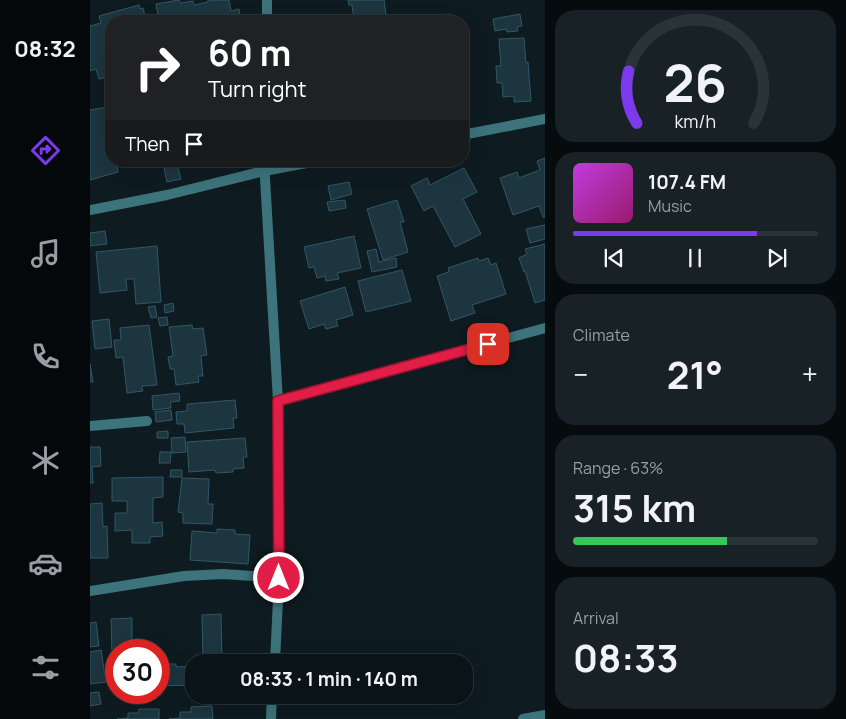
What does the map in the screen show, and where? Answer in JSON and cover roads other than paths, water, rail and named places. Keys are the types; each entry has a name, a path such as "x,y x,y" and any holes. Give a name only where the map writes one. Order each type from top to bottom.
{"street":[{"path":"267,0 267,15"},
{"path":"469,133 545,119"},
{"path":"90,210 167,196 261,167"},
{"path":"264,167 278,401 279,578 275,654"},
{"path":"278,401 545,328"},
{"path":"90,426 146,421"},
{"path":"90,591 184,576 223,574 279,578"},
{"path":"271,719 272,704"},
{"path":"523,719 545,715"}]}
